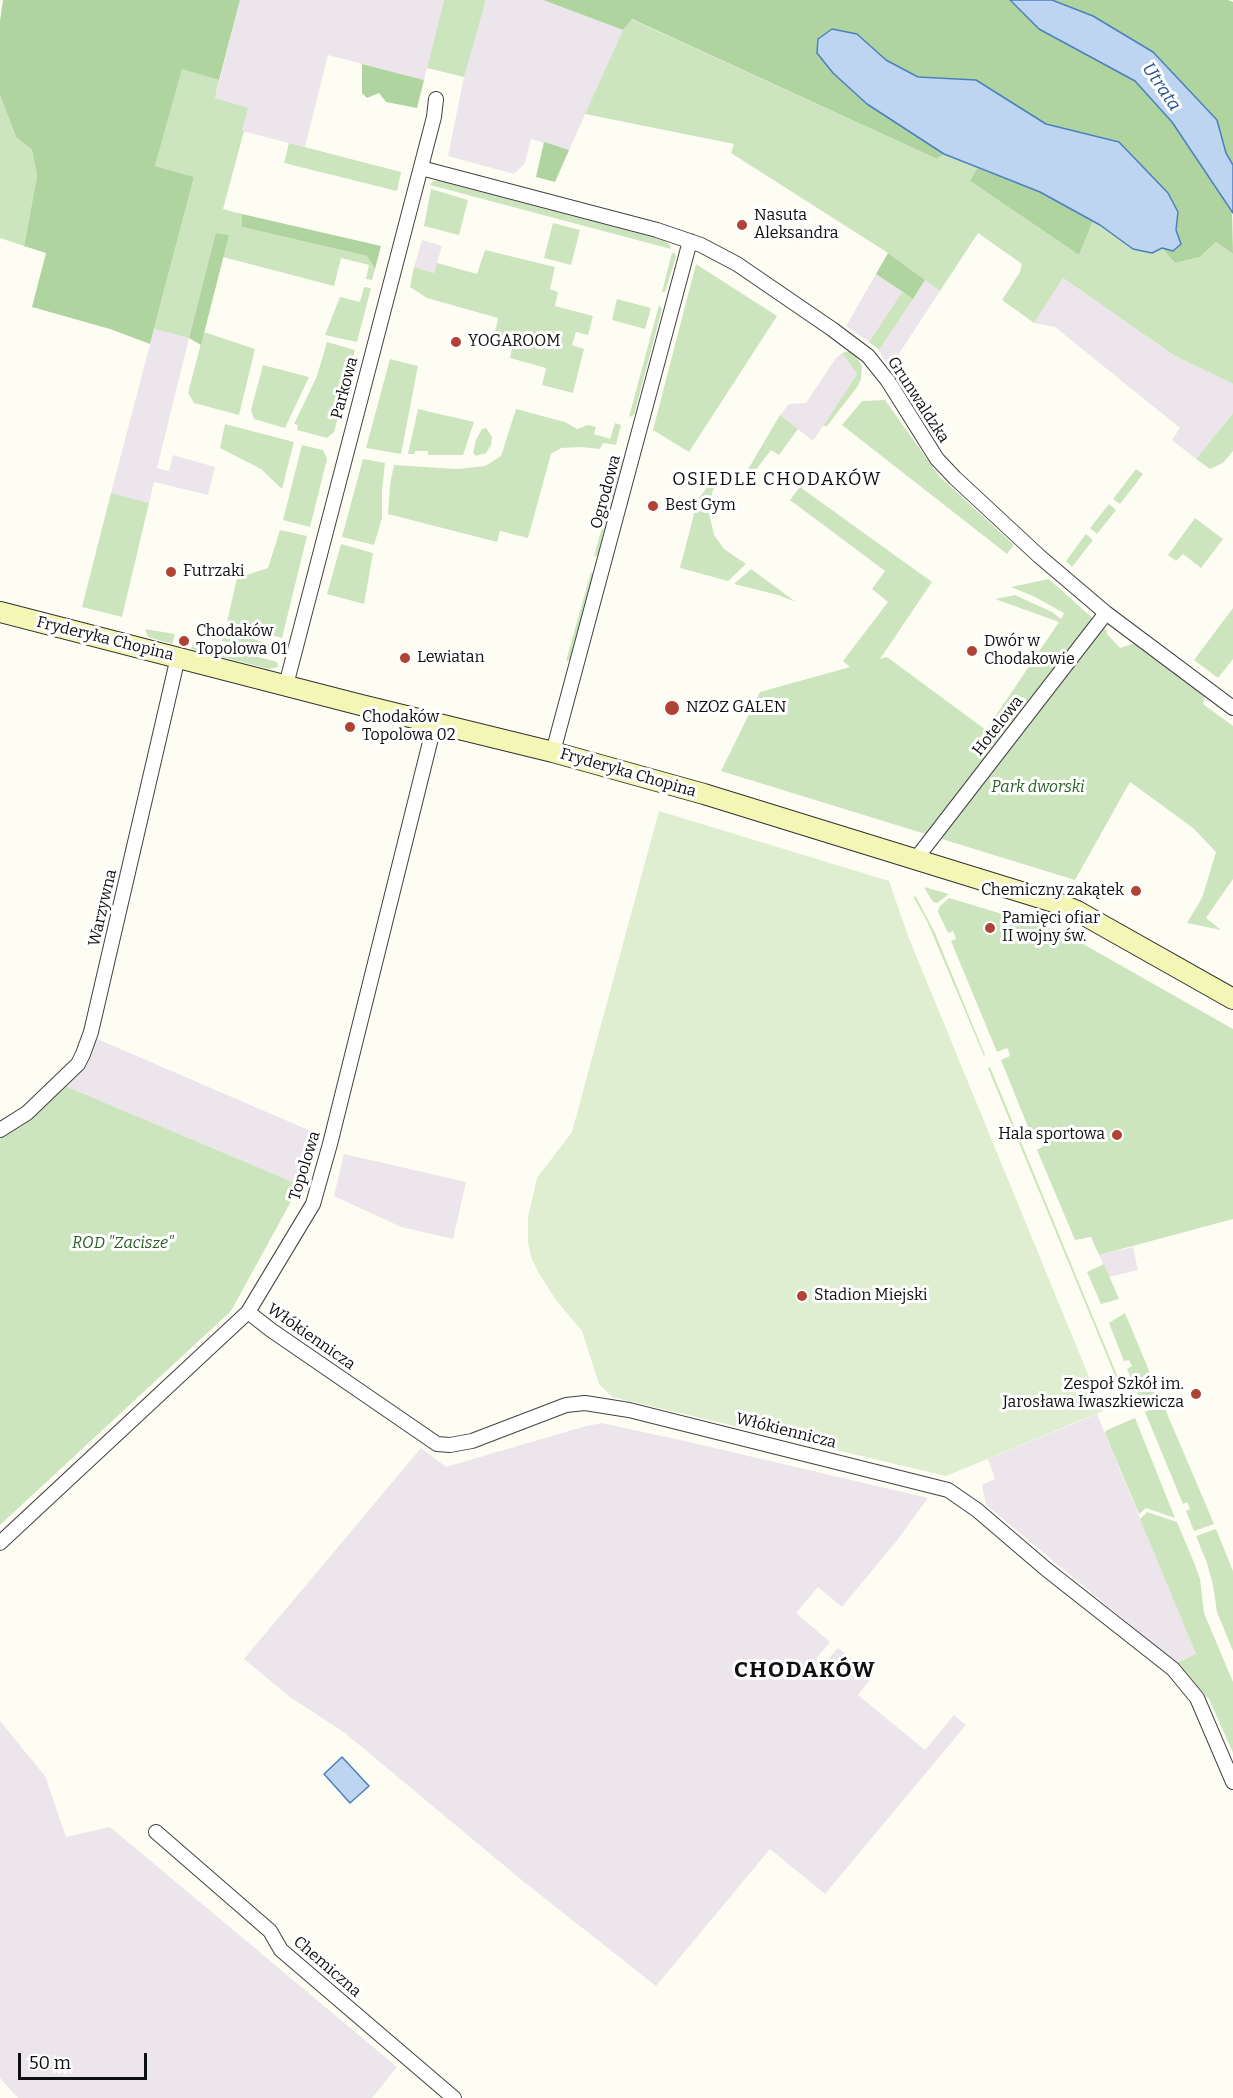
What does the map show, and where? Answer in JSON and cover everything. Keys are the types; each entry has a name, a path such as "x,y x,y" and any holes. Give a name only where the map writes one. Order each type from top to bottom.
{"main road":[{"name":"Fryderyka Chopina","path":"0,612 553,752 704,794 1060,904 1077,911 1233,999"}],"street":[{"name":"Parkowa","path":"286,685 421,168 434,117 436,99"},
{"name":"Grunwaldzka","path":"421,168 657,230 713,250 737,264 868,356 879,368 937,459 946,468 1039,556 1106,613 1233,708"},
{"name":"Ogrodowa","path":"553,752 690,241"},
{"name":"Hotelowa","path":"915,860 1106,613"},
{"name":"Warzywna","path":"0,1130 27,1113 78,1064 83,1054 178,657"},
{"name":"Topolowa","path":"0,1543 248,1312 311,1208 317,1192 435,722"},
{"name":"Włókiennicza","path":"248,1312 437,1444 450,1445 471,1441 566,1405 585,1403 629,1410 948,1490 977,1510 1046,1569 1173,1669 1197,1698 1233,1782"},
{"name":"Chemiczna","path":"156,1832 270,1931 281,1950 454,2098"}],"shaded area":[{"path":"240,0 444,0 424,80 328,55 305,147 242,131 215,98"},
{"path":"486,0 543,0 623,30 569,150 531,139 525,163 514,174 448,156 466,67"},
{"path":"422,240 442,246 434,273 414,267"},
{"path":"876,274 902,292 869,342 846,326"},
{"path":"1063,278 1175,356 1233,384 1233,413 1196,459 1172,440 1180,428 1055,327 1034,323"},
{"path":"925,280 940,291 889,369 879,350"},
{"path":"154,329 189,338 157,468 169,471 173,455 215,467 208,495 154,482 149,503 111,493"},
{"path":"842,353 857,374 813,441 780,415 789,404 806,403 836,358"},
{"path":"95,1038 313,1132 300,1185 63,1085 86,1064"},
{"path":"344,1154 466,1182 453,1239 401,1227 334,1196"},
{"path":"1133,1247 1138,1270 1109,1277 1099,1255"},
{"path":"1097,1414 1196,1654 1176,1663 986,1505 982,1485 995,1479 988,1459"},
{"path":"602,1423 928,1498 895,1543 842,1607 818,1587 796,1613 830,1642 816,1659 823,1665 838,1648 873,1676 858,1695 925,1750 954,1715 966,1725 825,1894 770,1849 656,1986 524,1882 345,1733 290,1697 244,1659 421,1448 446,1467"},
{"path":"0,1721 45,1776 66,1837 110,1827 397,2067 372,2098 18,2098 0,2078"}],"green space":[{"path":"3,0 240,0 219,80 182,69 155,166 194,177 150,344 110,329 32,307 46,253 24,246 37,176 32,150 16,137 0,95 0,21"},
{"path":"444,0 486,0 464,77 427,68"},
{"path":"543,0 1009,0 1039,29 1135,81 1172,122 1232,210 1233,254 1216,242 1200,257 1175,263 1162,248 1176,230 1177,212 1168,193 1119,142 1046,124 976,80 918,77 886,60 857,34 867,104 944,154 937,159 632,19 623,30"},
{"path":"1052,0 1228,0 1233,2 1233,165 1226,154 1217,119"},
{"path":"631,19 937,159 944,154 977,168 970,181 1079,255 1093,221 1162,248 1175,263 1200,257 1216,242 1233,254 1233,384 1175,356 1063,278 1034,323 1002,300 1020,272 1022,264 978,233 940,291 888,253 731,153 734,144 585,114 623,30"},
{"path":"362,64 424,80 417,108 386,102 379,93 367,98 362,93"},
{"path":"182,68 219,80 215,98 248,108 223,209 242,214 242,227 367,256 375,269 372,280 366,279 369,265 341,258 334,286 223,257 229,235 217,233 189,338 154,329 194,177 155,166"},
{"path":"0,95 16,137 32,150 37,176 24,246 0,238"},
{"path":"544,142 569,150 555,182 536,177"},
{"path":"289,143 401,172 397,191 284,163"},
{"path":"977,168 1040,192 1093,221 1079,255 970,181"},
{"path":"433,181 663,240 670,245 671,249 430,185"},
{"path":"431,189 468,200 459,235 424,226"},
{"path":"242,214 381,246 375,269 367,256 242,227"},
{"path":"553,223 580,230 571,265 544,258"},
{"path":"216,233 229,235 201,345 189,338"},
{"path":"485,250 555,267 550,289 558,292 555,306 593,316 588,335 576,332 572,345 584,349 573,393 542,385 546,368 510,358 512,349 493,344 498,318 427,298 410,287 414,267 434,273 437,263 477,274"},
{"path":"672,253 675,253 676,257 665,292 662,292"},
{"path":"888,253 925,280 913,299 876,274"},
{"path":"696,264 777,316 689,452 653,430"},
{"path":"364,287 371,288 357,342 325,335 340,297 360,302"},
{"path":"902,292 913,299 879,350 869,342"},
{"path":"617,299 651,308 645,329 612,320"},
{"path":"659,305 662,309 634,415 629,417"},
{"path":"204,332 255,349 239,415 194,403 188,393"},
{"path":"327,342 355,350 334,432 327,438 297,430 298,425 294,424 317,376"},
{"path":"849,351 855,355 862,366 861,379 827,426 823,426 857,374 842,353"},
{"path":"390,359 418,366 401,454 366,448"},
{"path":"263,365 309,377 285,428 254,419 251,410"},
{"path":"885,400 939,476 1014,545 1007,554 842,425 862,401"},
{"path":"418,409 474,422 463,455 428,455 428,451 415,451 414,454 408,454"},
{"path":"516,409 565,422 577,429 588,425 596,427 594,434 610,439 615,423 621,425 616,445 603,443 600,449 561,448 551,454 528,538 500,531 497,542 388,514 394,465 457,469 485,466 501,456"},
{"path":"1233,413 1233,451 1223,463 1210,469 1196,459"},
{"path":"780,415 798,429 779,455 771,450 749,479 744,476"},
{"path":"225,424 294,442 282,489 261,469 220,448"},
{"path":"486,428 492,437 491,445 486,453 476,456 473,453 476,440 482,429"},
{"path":"302,445 323,450 327,459 310,527 283,520"},
{"path":"620,458 623,459 598,555 594,557"},
{"path":"363,459 385,463 382,518 374,545 342,537"},
{"path":"1136,469 1143,474 1120,504 1113,499"},
{"path":"713,480 717,480 712,493 710,517 714,535 724,549 746,564 728,581 680,568 698,499"},
{"name":"Park dworski","path":"800,487 932,582 880,659 887,657 986,730 1059,622 995,599 1015,595 1052,612 1061,619 1064,613 1011,587 1049,579 1108,632 1106,633 1120,648 1135,643 1205,695 1203,704 1233,726 1233,879 1206,918 1221,930 1187,923 1202,898 1216,852 1193,828 1130,782 1075,880 721,771 760,692 850,667 843,661 888,602 872,589 885,571 790,500"},
{"path":"111,493 149,503 122,617 82,607"},
{"path":"1109,504 1116,510 1097,534 1090,528"},
{"path":"1195,518 1223,539 1201,568 1183,554 1176,561 1168,555"},
{"path":"280,530 307,536 282,638 227,622 237,578 268,568"},
{"path":"1086,534 1093,540 1072,567 1066,561"},
{"path":"341,544 373,553 364,604 327,594"},
{"path":"751,569 796,602 734,584"},
{"path":"591,572 594,574 571,660 566,661"},
{"path":"1233,608 1233,659 1218,678 1194,660"},
{"path":"145,629 175,634 172,644 148,637"},
{"path":"225,630 279,647 278,654 222,641"},
{"path":"194,640 277,662 278,667 269,669 191,649"},
{"path":"659,811 889,881 908,936 1103,1411 946,1476 612,1397 599,1384 582,1331 556,1300 531,1257 528,1242 528,1217 537,1178 572,1132"},
{"path":"924,887 949,894 937,903 933,902"},
{"path":"915,895 935,933 984,1056 927,921 914,898"},
{"path":"949,898 1062,932 1233,1029 1233,1219 1099,1255 1091,1237 1075,1240 1037,1150 1042,1147 1039,1140 1034,1142 1001,1060 1010,1056 1009,1052 1007,1048 997,1052 951,941 956,939 953,931 948,933 938,912 939,907"},
{"path":"990,1067 1128,1402 1126,1402 988,1068"},
{"name":"ROD \"Zacisze\"","path":"63,1085 300,1185 231,1311 0,1525 0,1139"},
{"path":"1104,1264 1119,1299 1101,1304 1087,1272"},
{"path":"1125,1313 1158,1392 1140,1399 1127,1369 1132,1366 1129,1360 1124,1361 1109,1323"},
{"path":"1163,1404 1214,1524 1194,1531 1186,1511 1190,1509 1187,1502 1183,1504 1145,1412"},
{"path":"1135,1418 1175,1518 1146,1508 1139,1514 1105,1433"},
{"path":"1147,1512 1177,1522 1200,1579 1204,1613 1233,1682 1233,1753 1209,1699 1177,1667 1176,1663 1196,1654 1140,1519"},
{"path":"1216,1529 1233,1571 1233,1651 1217,1612 1207,1563 1196,1536"}],"water":[{"name":"Utrata","path":"1010,0 1052,0 1093,16 1153,52 1217,120 1226,153 1233,165 1233,213 1172,122 1135,81 1039,29"},
{"path":"832,29 857,34 886,60 918,77 976,80 1046,124 1119,142 1168,193 1178,212 1176,230 1181,244 1173,251 1162,248 1152,253 1133,249 1100,225 1040,192 944,154 867,104 833,73 817,53 818,39"},
{"path":"342,1757 369,1786 350,1803 324,1774"}],"place":[{"name":"Nasuta Aleksandra","path":"742,225"},
{"name":"YOGAROOM","path":"456,342"},
{"name":"Best Gym","path":"653,506"},
{"name":"Futrzaki","path":"171,572"},
{"name":"Chodaków Topolowa 01","path":"184,641"},
{"name":"Dwór w Chodakowie","path":"972,651"},
{"name":"Lewiatan","path":"405,658"},
{"name":"NZOZ GALEN","path":"672,708"},
{"name":"Chodaków Topolowa 02","path":"350,727"},
{"name":"Chemiczny zakątek","path":"1136,891"},
{"name":"Pamięci ofiar II wojny św.","path":"990,928"},
{"name":"Hala sportowa","path":"1117,1135"},
{"name":"Stadion Miejski","path":"802,1296"},
{"name":"Zespoł Szkół im. Jarosława Iwaszkiewicza","path":"1196,1394"}],"district":[{"name":"OSIEDLE CHODAKÓW","path":"777,480"},
{"name":"CHODAKÓW","path":"805,1671"}]}
